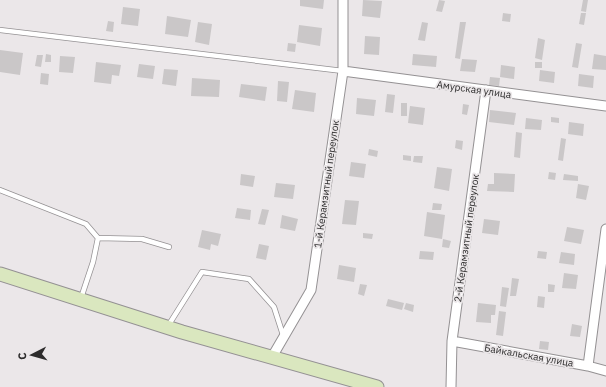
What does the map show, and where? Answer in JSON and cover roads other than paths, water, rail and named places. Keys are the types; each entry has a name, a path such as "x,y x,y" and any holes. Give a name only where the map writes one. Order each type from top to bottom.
{"street":[{"name":"1-й Керамзитный переулок","path":"272,357 311,290 343,71 343,0"},
{"name":"Амурская улица","path":"343,71 606,106"},
{"name":"2-й Керамзитный переулок","path":"451,387 452,341 486,90"},
{"path":"588,366 606,229"},
{"path":"0,274 167,327 377,387"},
{"name":"Байкальская улица","path":"452,341 588,366 606,371"}],"lane":[{"path":"0,30 343,71"},
{"path":"0,190 86,224 98,238 142,239 169,247"},
{"path":"80,299 93,262 98,238"},
{"path":"167,327 202,272 249,279 274,307 284,337"}]}
